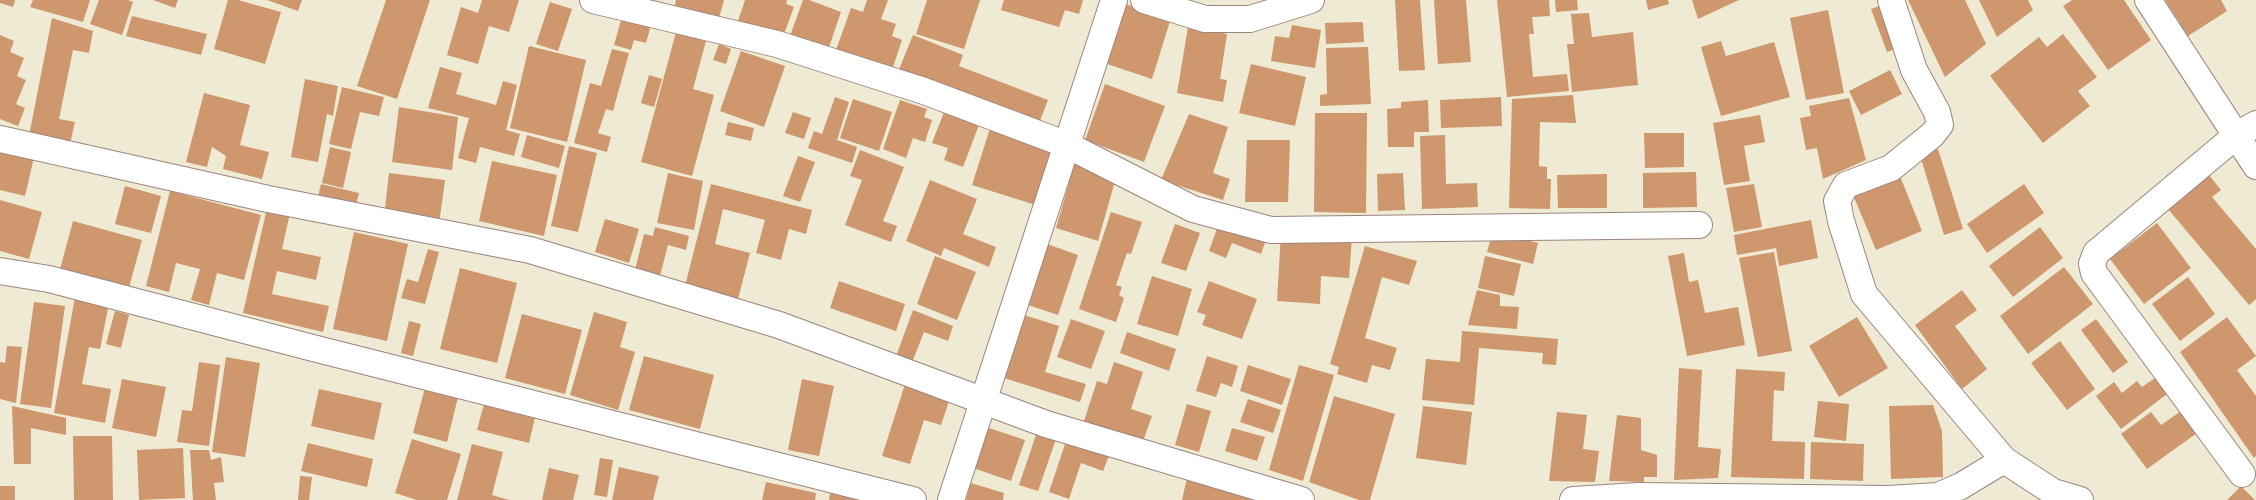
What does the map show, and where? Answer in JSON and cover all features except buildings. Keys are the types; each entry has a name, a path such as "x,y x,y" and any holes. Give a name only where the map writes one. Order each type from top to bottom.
{"street":[{"path":"593,0 777,44 924,91 1065,144 1193,209 1271,230 1699,225"},
{"path":"951,500 1065,144 1114,0"},
{"path":"1144,0 1205,19 1250,19 1311,0"},
{"path":"1891,0 1914,70 1937,112 1940,125 1932,135 1891,168 1846,185 1837,201 1864,294 2004,460 2053,492 2080,500"},
{"path":"2148,0 2246,130 2256,166"},
{"path":"2242,474 2094,273 2092,264 2096,253 2246,130"},
{"path":"0,139 268,199 530,250 779,325 1046,424 1301,500"},
{"path":"0,271 49,279 913,500"},
{"path":"1573,500 1638,496 1888,499 1938,496 1955,493 2004,460"}]}
